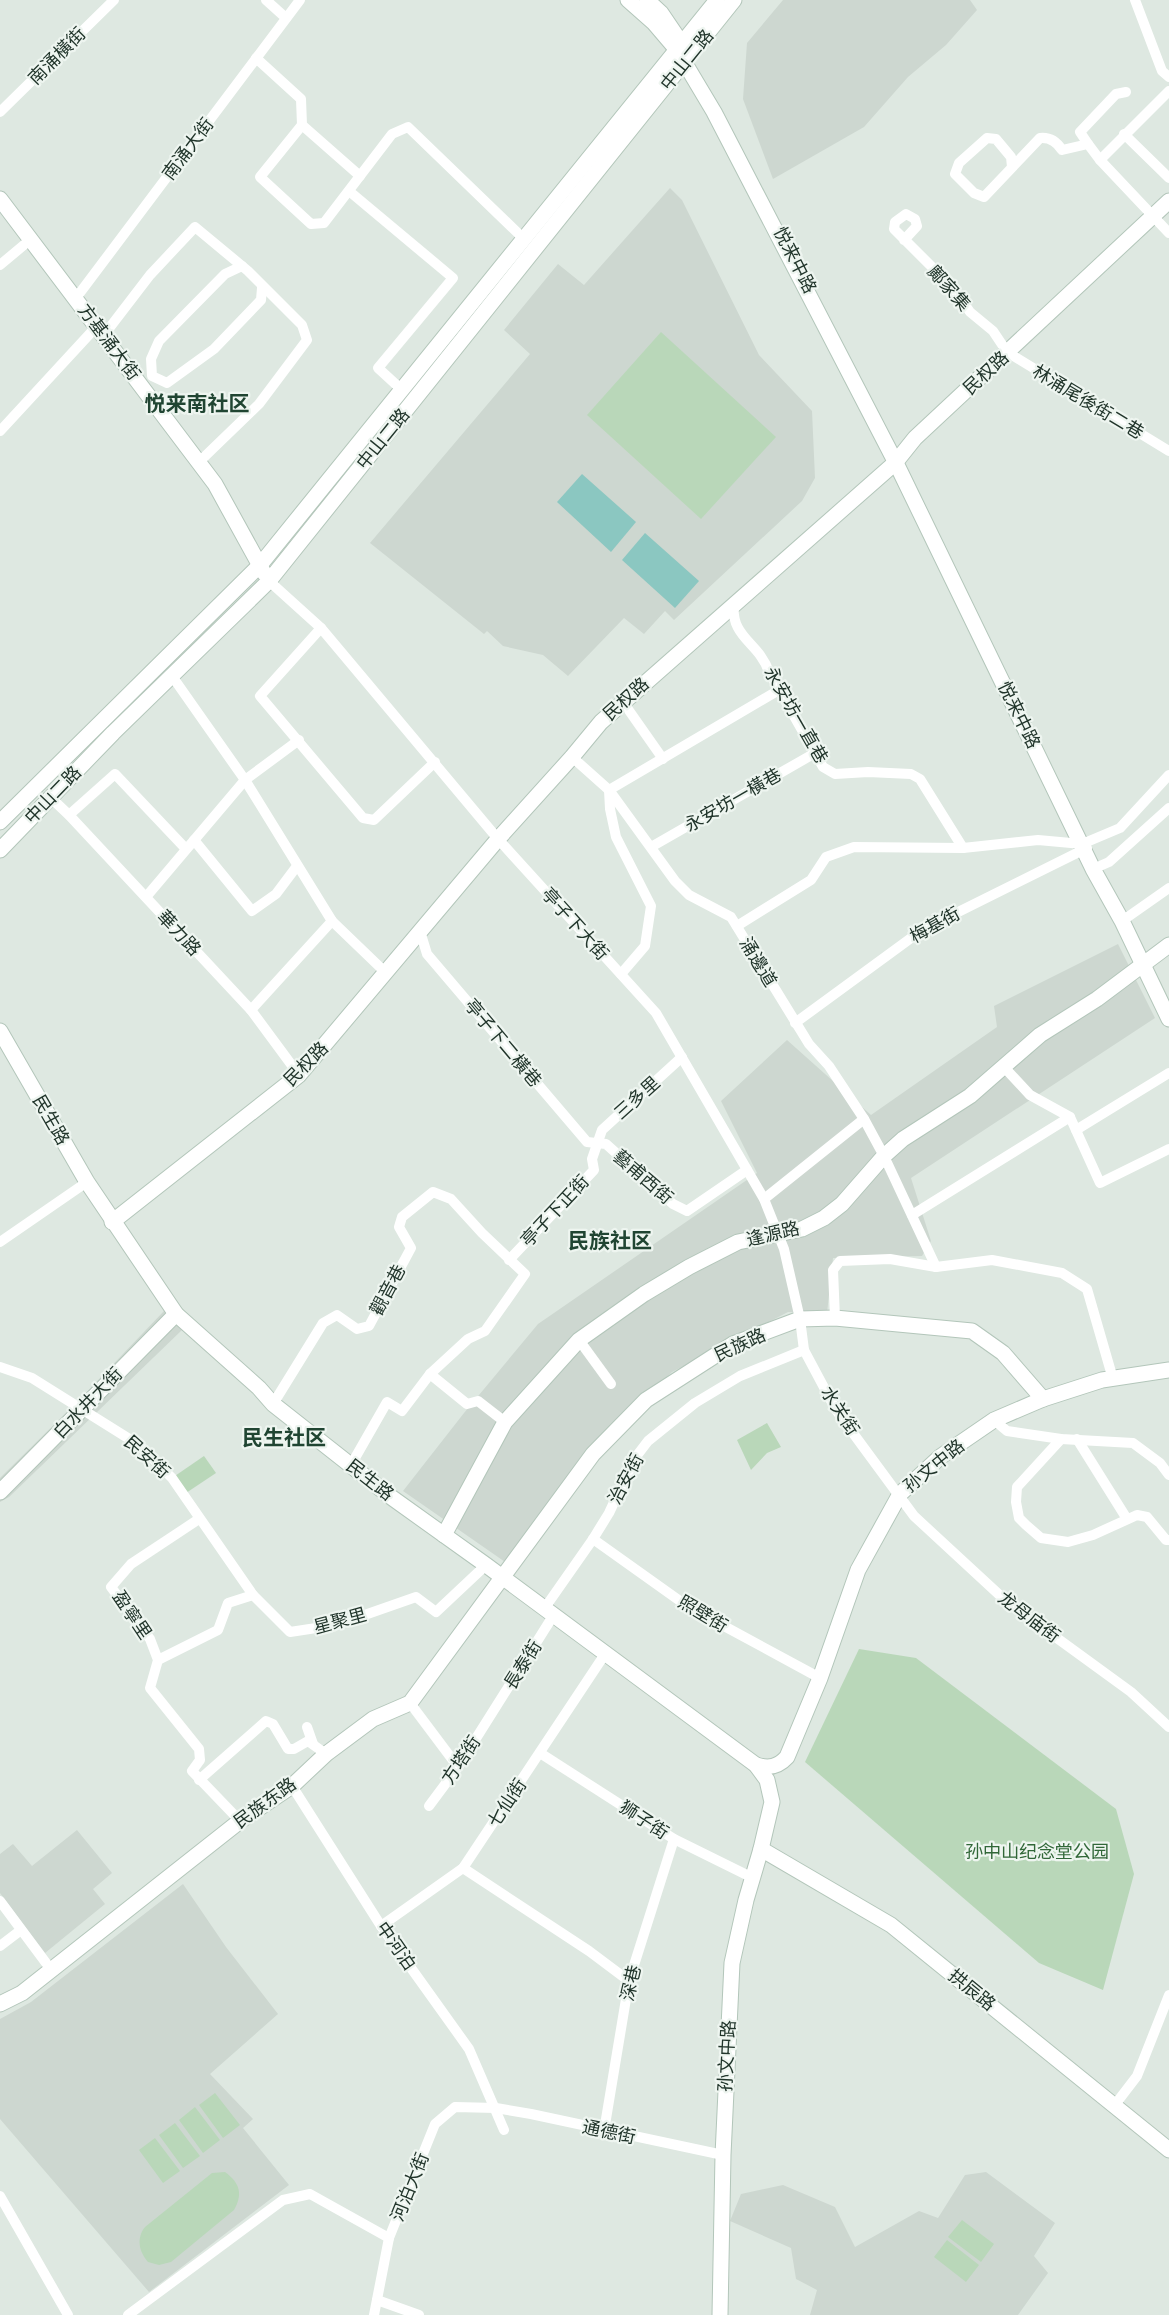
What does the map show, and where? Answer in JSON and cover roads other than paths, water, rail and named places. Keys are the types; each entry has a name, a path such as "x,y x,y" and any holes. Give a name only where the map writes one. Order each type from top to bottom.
{"street":[{"name":"南涌橫街","path":"0,112 114,0"},
{"path":"266,0 286,18"},
{"name":"南涌大街","path":"76,298 300,0"},
{"path":"628,0 684,53"},
{"path":"646,0 661,12 684,53"},
{"name":"中山二路","path":"0,850 50,797 268,581 684,53 717,0"},
{"name":"中山二路","path":"0,822 260,565 524,239 684,53 735,0"},
{"path":"1135,0 1162,71 1169,77"},
{"name":"悦来中路","path":"684,53 896,463 1169,1020"},
{"path":"256,58 301,99 302,125 260,177 311,224 324,223 392,134 408,127 524,239"},
{"path":"1100,160 1169,91"},
{"path":"1126,92 1116,94 1080,132 1100,160 1169,233"},
{"path":"302,125 360,176"},
{"path":"1124,134 1169,178"},
{"path":"1012,167 1011,157 996,139 987,138 959,163 955,174 974,193 984,197 1040,138 1047,138 1057,143 1062,150 1088,144"},
{"path":"349,191 453,278 378,368 402,390"},
{"name":"方基涌大街","path":"0,199 100,331 147,381 215,484 268,581"},
{"name":"民权路","path":"112,1222 299,1075 325,1047 385,972 498,839 601,722 896,463 915,438 1169,201"},
{"name":"鄺家集","path":"904,240 917,226 915,219 906,214 895,222 894,229 904,240 954,289 970,312 993,331 1007,352"},
{"path":"0,431 100,331 195,227 242,266 302,325 307,339 260,404 199,462"},
{"path":"0,265 31,239"},
{"path":"242,266 225,274 159,341 147,381 167,383 214,349 261,300 262,288"},
{"name":"林涌尾後街二巷","path":"1007,352 1169,451"},
{"name":"亭子下大街","path":"268,581 321,628 498,839 656,1013 765,1199 778,1232 800,1319"},
{"name":"永安坊一直巷","path":"734,603 733,617 740,632 765,659 769,672 823,766 835,774 868,772 911,774 920,779 963,848"},
{"path":"321,628 260,696 363,818 374,820 435,762"},
{"path":"172,676 245,780 332,921 385,972"},
{"path":"621,974 645,946 651,906 616,837 610,809 609,790 779,690"},
{"path":"623,702 663,759"},
{"path":"146,897 245,780 299,740"},
{"name":"永安坊一橫巷","path":"651,847 815,753"},
{"name":"涌邊道","path":"572,757 609,790 675,881 689,895 731,917 808,1044 829,1066 864,1119 936,1267"},
{"path":"69,815 115,774 186,849"},
{"name":"梅基街","path":"795,1023 922,930 1120,828 1169,775"},
{"name":"華力路","path":"50,797 251,1010 299,1075"},
{"path":"1139,808 1155,822"},
{"path":"1093,869 1110,862 1169,808"},
{"path":"194,840 252,911 276,894 297,866"},
{"path":"737,927 811,880 826,857 854,847 963,848 1038,840 1084,847"},
{"path":"1122,921 1169,888"},
{"path":"251,1010 332,921"},
{"name":"亭子下二橫巷","path":"420,931 427,954 587,1143 598,1143"},
{"name":"逢源路","path":"444,1535 505,1422 579,1340 644,1294 689,1267 738,1242 778,1232 802,1229 824,1218 842,1204 884,1156 903,1139 970,1096 1041,1035 1097,999 1169,945"},
{"name":"民生路","path":"0,1031 87,1182 176,1314 259,1388 273,1404 392,1497 756,1765"},
{"name":"三多里","path":"598,1143 602,1130 682,1058"},
{"path":"1004,1067 1030,1095 1070,1117 1100,1183 1169,1149"},
{"path":"1076,1130 1169,1073"},
{"path":"912,1215 1070,1117"},
{"path":"765,1199 864,1119"},
{"name":"藝甫西街","path":"598,1143 606,1144 673,1204 687,1210 747,1170"},
{"name":"亭子下正街","path":"351,1465 387,1402 402,1411 430,1374 468,1339 485,1331 525,1274 509,1260 594,1170 592,1159 598,1143"},
{"path":"0,1242 87,1182"},
{"name":"觀音巷","path":"273,1404 323,1323 337,1315 357,1329 369,1326 411,1248 399,1227 402,1217 433,1192 451,1199 509,1260"},
{"path":"835,1318 833,1270 840,1261 890,1259 936,1267 992,1260 1062,1273 1087,1289 1113,1378"},
{"name":"白水井大街","path":"0,1492 176,1314"},
{"name":"民族路","path":"504,1578 593,1454 646,1400 733,1344 800,1319 835,1318 972,1331 1004,1353 1043,1399"},
{"name":"水关街","path":"800,1319 804,1350 836,1410 900,1494"},
{"path":"579,1340 611,1384"},
{"name":"治安街","path":"549,1612 609,1513 635,1458 648,1441 695,1403 740,1376 804,1350"},
{"name":"民安街","path":"0,1367 32,1378 139,1445 172,1478 253,1594"},
{"name":"孙文中路","path":"756,1765 777,1766 787,1757 820,1678 858,1570 900,1494 940,1457 993,1420 1043,1399 1113,1378 1169,1370"},
{"path":"430,1374 467,1404 478,1401 505,1422"},
{"path":"993,1420 1007,1431 1061,1438 1133,1443 1160,1463 1169,1475"},
{"path":"1061,1438 1017,1487 1016,1502 1019,1518 1041,1538 1068,1542 1093,1535 1137,1515 1147,1517 1166,1540 1169,1540"},
{"path":"1077,1439 1127,1518"},
{"name":"龙母庙街","path":"900,1494 914,1516 1006,1602 1131,1692 1169,1727"},
{"name":"盈寧里","path":"199,1519 131,1564 111,1587 150,1639 158,1660 150,1688 199,1749 200,1760 192,1771 200,1780"},
{"name":"照壁街","path":"593,1539 687,1606 820,1678"},
{"name":"星聚里","path":"253,1594 290,1632 336,1625 416,1597 436,1612 486,1565"},
{"name":"民族东路","path":"0,2004 22,1993 52,1971 240,1821 292,1786 326,1755 373,1719 410,1703 504,1578"},
{"path":"158,1660 218,1630 228,1603 253,1594"},
{"name":"長泰街","path":"492,1714 549,1612"},
{"name":"七仙街","path":"381,1926 463,1868 605,1654"},
{"path":"410,1703 458,1767"},
{"name":"方塔街","path":"429,1806 458,1767 492,1714"},
{"path":"240,1821 200,1780 266,1720 273,1724 288,1749 294,1749 308,1741 326,1755"},
{"path":"307,1727 313,1744"},
{"name":"狮子街","path":"540,1753 674,1839 753,1878"},
{"name":"孙文中路","path":"720,2315 723,2155 732,1963 772,1802 766,1780 756,1765"},
{"name":"中河泊","path":"292,1786 381,1926 469,2049 504,2130"},
{"name":"深巷","path":"604,2131 629,1982 674,1839"},
{"name":"拱辰路","path":"761,1849 891,1925 1114,2106 1164,2139 1169,2148"},
{"path":"463,1868 589,1951 629,1982"},
{"path":"0,1901 52,1971"},
{"path":"0,1946 21,1930"},
{"path":"1114,2106 1137,2076 1169,1995"},
{"name":"河泊大街","path":"374,2315 388,2238 435,2124 455,2107 495,2108"},
{"name":"通德街","path":"495,2108 723,2155"},
{"path":"128,2315 284,2200 310,2194 388,2238"},
{"path":"0,2196 68,2315"},
{"path":"377,2300 419,2315"}],"water":[{"path":"582,474 636,522 611,552 557,502"},
{"path":"645,533 699,581 675,608 622,560"}],"district":[{"name":"悦来南社区","path":"197,404"},
{"name":"民族社区","path":"610,1241"},
{"name":"民生社区","path":"284,1438"}],"park label":[{"name":"孙中山纪念堂公园","path":"1037,1852"}]}
